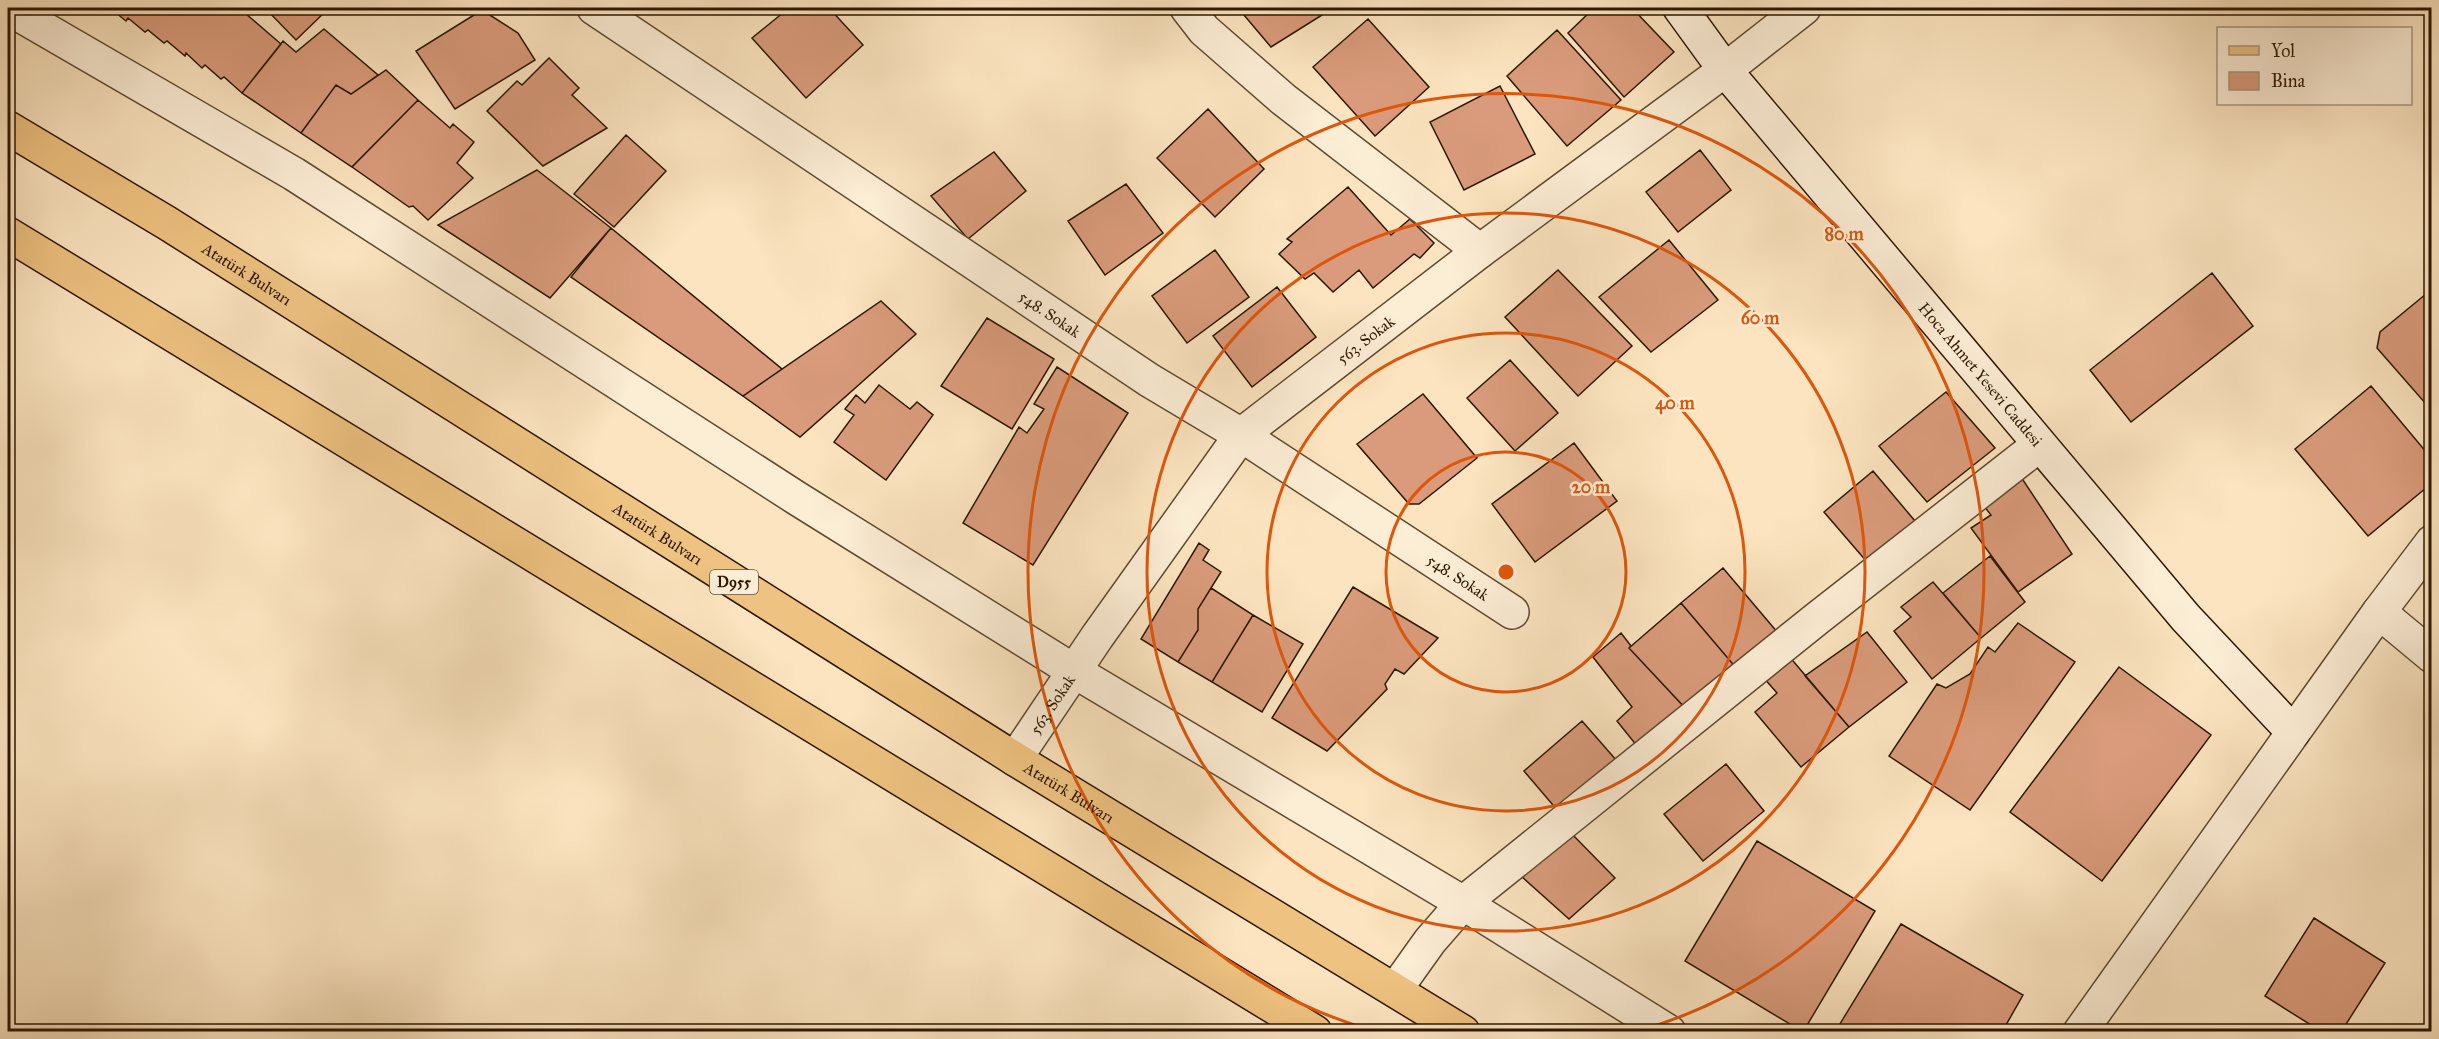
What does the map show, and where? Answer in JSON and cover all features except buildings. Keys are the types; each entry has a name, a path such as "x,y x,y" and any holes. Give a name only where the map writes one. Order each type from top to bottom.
{"main road":[{"name":"Atatürk Bulvarı","path":"8,128 167,223 1015,759 1463,1032"},
{"path":"8,234 1315,1032"}],"street":[{"path":"8,8 294,174 798,500 1074,671 1463,903 1669,1032"},
{"path":"1187,8 1204,30 1283,99 1480,251"},
{"name":"Hoca Ahmet Yesevi Caddesi","path":"1680,8 1725,70 2039,445 2186,618 2293,732"},
{"name":"563. Sokak","path":"1015,759 1074,671 1241,435 1480,251 1725,70 1804,8"},
{"name":"548. Sokak","path":"618,12 1149,380 1241,435 1512,612"},
{"path":"1395,990 1430,941 1463,903 1791,639 2039,445"},
{"path":"2080,1032 2379,612 2432,542"},
{"path":"2379,612 2427,643"}]}
